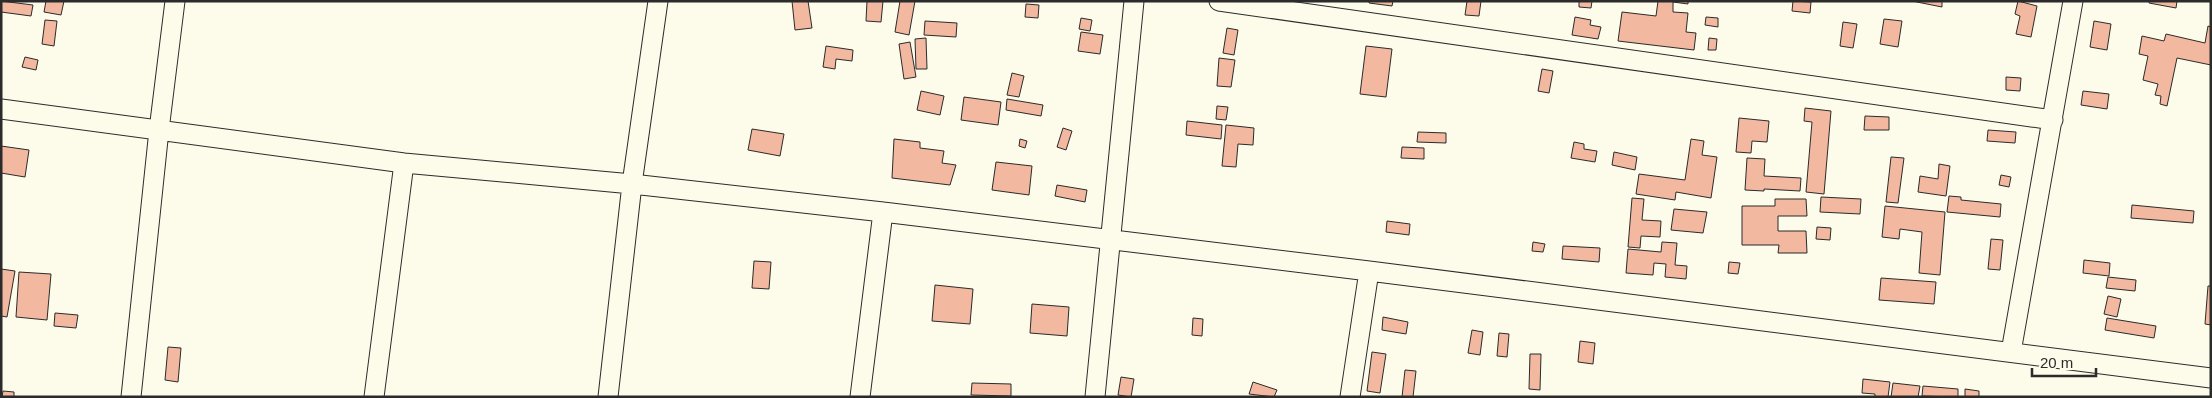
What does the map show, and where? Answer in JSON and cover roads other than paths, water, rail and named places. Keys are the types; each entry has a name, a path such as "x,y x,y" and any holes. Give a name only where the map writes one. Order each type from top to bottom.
{"street":[{"path":"131,397 159,130 175,1"},
{"path":"608,397 632,184 658,1"},
{"path":"1095,397 1134,1"},
{"path":"1220,1 2053,120"},
{"path":"2011,352 2073,1"},
{"path":"1,109 404,163 632,184 883,212 1369,271 2211,378"},
{"path":"374,397 404,163"},
{"path":"860,397 883,212"},
{"path":"1350,397 1369,271"}]}
